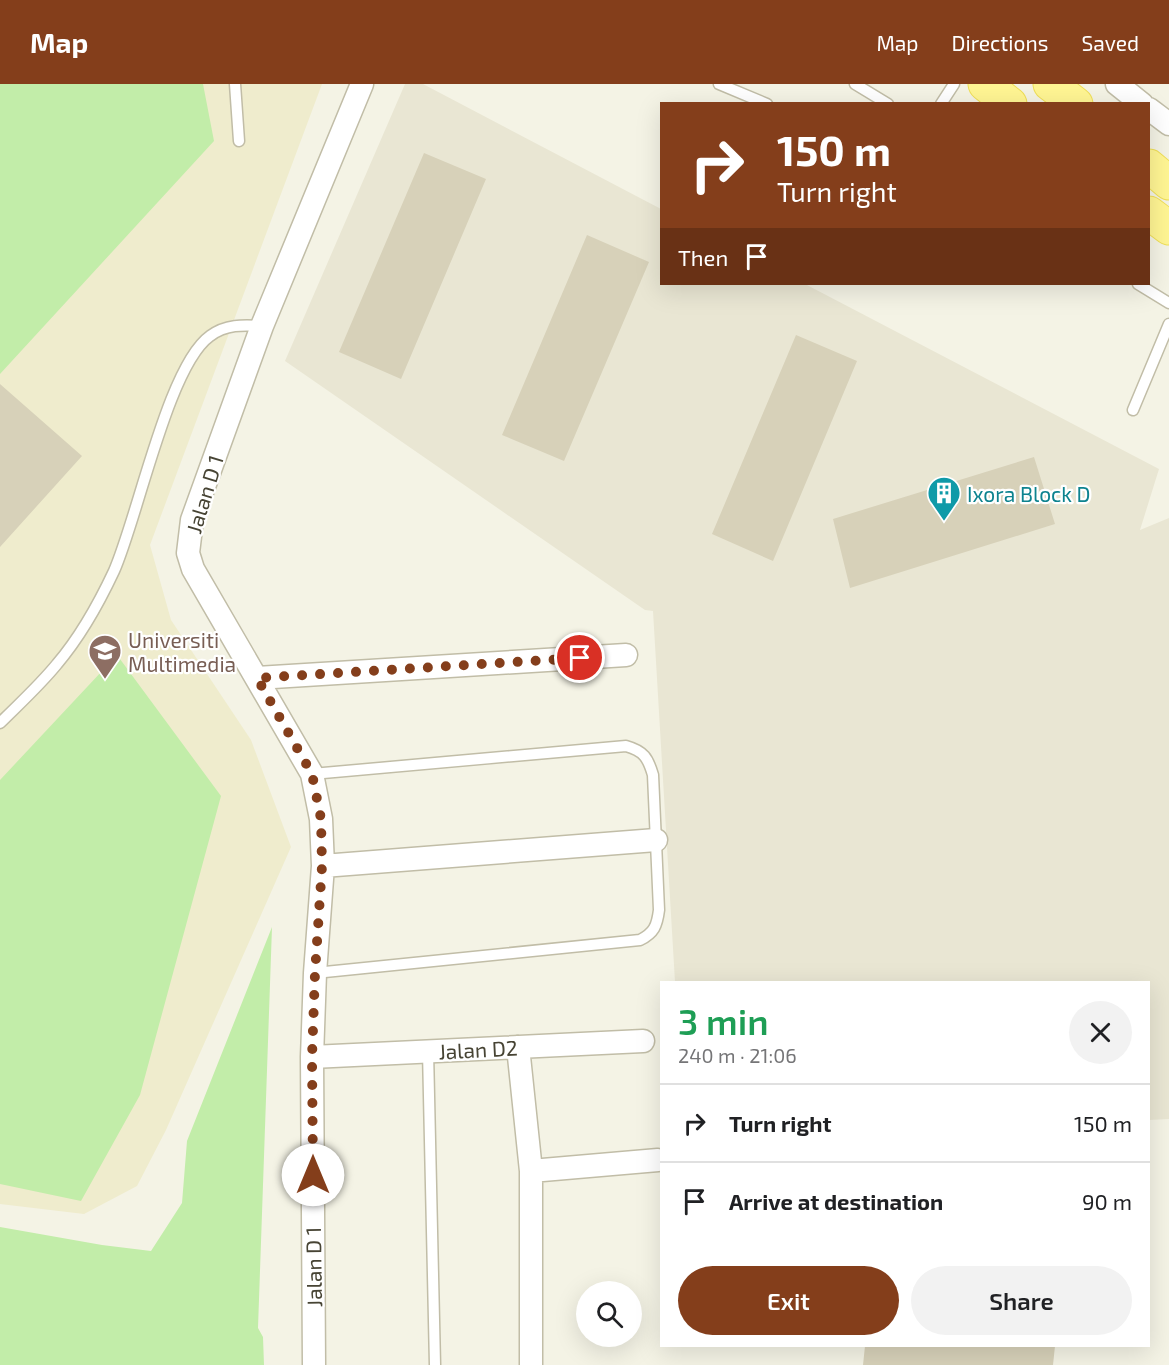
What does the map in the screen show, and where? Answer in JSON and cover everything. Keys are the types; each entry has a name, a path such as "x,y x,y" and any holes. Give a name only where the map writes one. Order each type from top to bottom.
{"main road":[{"path":"985,84 1008,102"},
{"path":"1050,84 1073,102"},
{"path":"1150,167 1169,183"},
{"path":"1150,214 1169,228"}],"street":[{"name":"Jalan D 1","path":"314,1365 312,1057 322,866 321,819 312,774 193,569 188,553 192,520 262,326 362,84"},
{"path":"1117,84 1140,102"},
{"path":"1150,110 1169,124"},
{"path":"257,678 626,655"},
{"path":"322,866 656,840"},
{"name":"Jalan D2","path":"312,1057 644,1041"},
{"path":"518,1047 531,1171 531,1365"},
{"path":"531,1171 658,1160"}],"lane":[{"path":"235,84 239,141"},
{"path":"719,84 762,102"},
{"path":"855,84 885,102"},
{"path":"942,102 954,84"},
{"path":"1140,285 1169,303"},
{"path":"1133,410 1169,324"},
{"path":"0,723 63,656 75,640 114,572 126,543 173,396 195,352 208,337 224,327 262,326"},
{"path":"312,774 626,746 639,750 648,758 653,776 659,910 657,925 651,935 640,940 315,973"},
{"path":"428,1051 435,1365"}],"shaded area":[{"name":"Universiti Multimedia","path":"0,84 322,84 150,545 171,620 251,740 291,847 166,1130 137,1186 84,1214 0,1204"},
{"path":"405,84 423,84 660,208 660,285 807,285 1159,469 1140,530 1169,518 1169,1119 1150,1120 1150,981 675,981 653,611 645,610 285,361"}],"green space":[{"path":"0,84 203,84 214,141 0,374"},
{"path":"117,655 221,796 140,1095 81,1201 0,1184 0,780"},
{"path":"272,927 258,1328 263,1337 264,1365 0,1365 0,1227 151,1251 182,1203 187,1141"}],"building":[{"path":"424,153 486,179 401,379 339,352"},
{"path":"587,235 649,262 564,461 502,435"},
{"path":"796,335 857,361 773,561 712,534"},
{"path":"0,384 82,456 0,547"},
{"name":"Ixora Block D","path":"1034,457 1055,524 850,588 833,519"},
{"path":"865,1347 1055,1347 1053,1365 863,1365"}],"place":[{"name":"Ixora Block D","path":"944,522"},
{"name":"Universiti Multimedia","path":"105,680"}],"route":[{"path":"313,1175 312,1057 322,866 321,819 312,774 257,678 580,658"}]}
